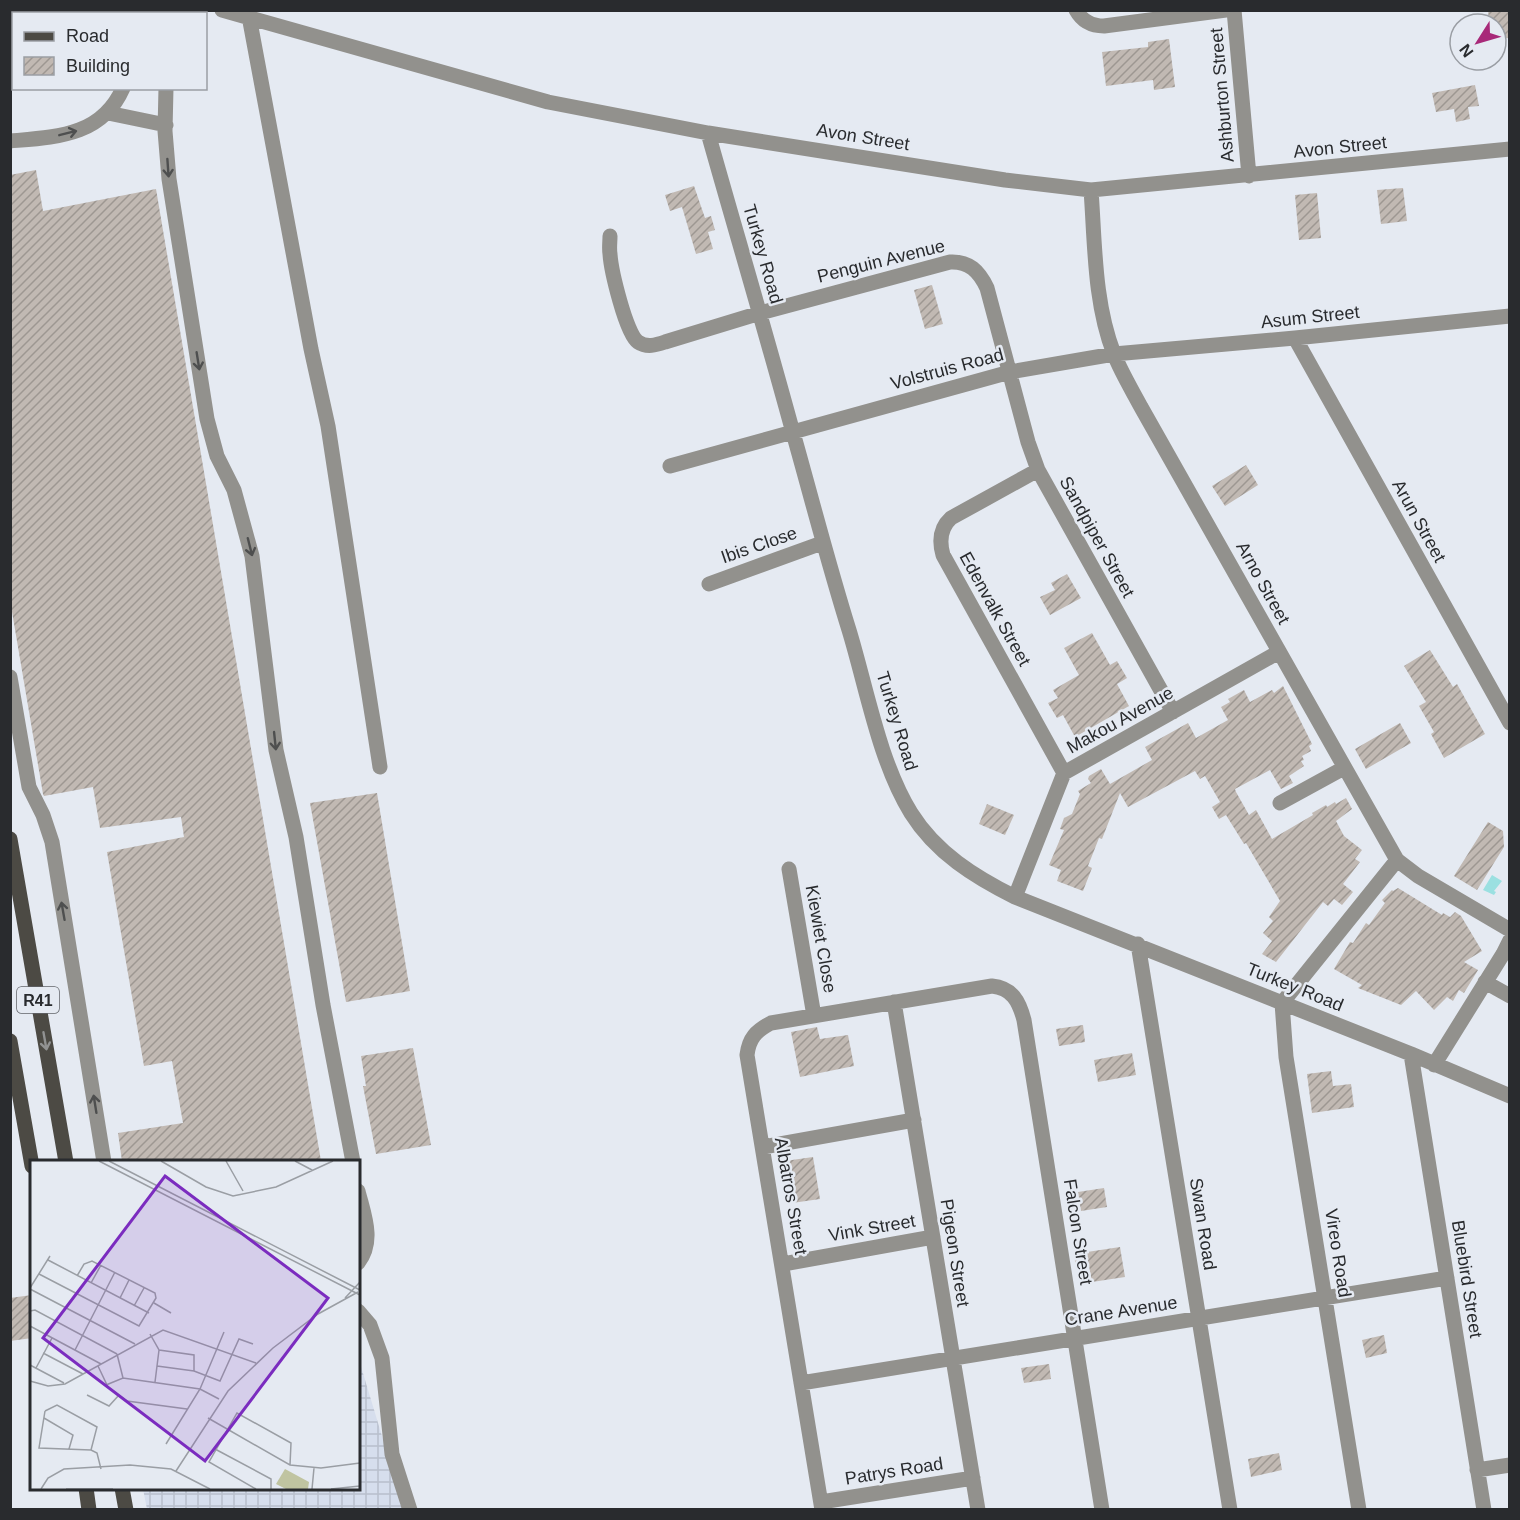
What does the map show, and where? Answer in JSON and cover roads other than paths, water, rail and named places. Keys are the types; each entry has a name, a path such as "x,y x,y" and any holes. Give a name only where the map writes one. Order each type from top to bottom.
{"main road":[{"name":"R41","path":"10,839 66,1160"},
{"path":"10,1041 31,1160"},
{"path":"86,1490 89,1509"},
{"path":"122,1490 126,1509"}],"street":[{"name":"Avon Street","path":"222,10 249,15 548,102 708,133 1005,180 1091,190 1509,149"},
{"path":"1080,15 1097,26 1104,26 1226,10"},
{"name":"Ashburton Street","path":"1234,10 1249,176"},
{"path":"249,15 311,349 328,426 380,767"},
{"path":"10,141 63,135 88,128 108,113 122,90"},
{"path":"166,90 169,179 177,242 207,419 217,456 238,502 252,556 276,750 296,837 323,1005 353,1160"},
{"path":"108,113 166,125"},
{"name":"Turkey Road","path":"708,133 760,313 822,543 889,767 913,815 931,838 958,864 981,880 1015,897 1412,1054 1509,1096"},
{"name":"Arno Street","path":"1091,190 1097,275 1114,354 1141,407 1344,768 1397,860 1418,876 1509,930"},
{"name":"Penguin Avenue","path":"610,236 609,252 612,271 630,331 638,342 652,346 760,313 942,264 960,262 977,271 987,288 1010,372"},
{"name":"Asum Street","path":"1114,354 1509,316"},
{"name":"Arun Street","path":"1295,338 1509,723"},
{"name":"Volstruis Road","path":"670,466 1010,372 1114,354"},
{"name":"Sandpiper Street","path":"1010,372 1028,442 1038,470 1173,712"},
{"name":"Edenvalk Street","path":"1038,470 951,518 944,524 940,546 1064,773"},
{"name":"Ibis Close","path":"709,584 822,543"},
{"name":"Makou Avenue","path":"1015,897 1064,773 1279,652"},
{"path":"10,677 28,787 43,814 52,842 104,1160"},
{"path":"1280,803 1344,768"},
{"path":"1282,1003 1397,860"},
{"name":"Kiewiet Close","path":"789,869 814,1016"},
{"path":"1434,1065 1509,940"},
{"name":"Swan Road","path":"1138,944 1230,1509"},
{"path":"1485,982 1509,996"},
{"name":"Falcon Street","path":"894,1002 992,986 1008,990 1016,998 1024,1020 1102,1509"},
{"name":"Albatros Street","path":"821,1506 747,1055 748,1046 758,1029 771,1023 894,1002"},
{"name":"Pigeon Street","path":"894,1002 978,1509"},
{"name":"Vireo Road","path":"1282,1003 1286,1057 1359,1509"},
{"name":"Bluebird Street","path":"1412,1054 1484,1509"},
{"path":"763,1147 914,1120"},
{"path":"360,1199 367,1226 367,1246 360,1259"},
{"name":"Vink Street","path":"783,1264 933,1237"},
{"name":"Crane Avenue","path":"801,1383 1447,1278"},
{"path":"360,1313 370,1325 382,1358 392,1454 410,1509"},
{"path":"1477,1470 1509,1465"},
{"name":"Patrys Road","path":"821,1506 972,1478"}],"water":[{"path":"1492,875 1502,881 1494,891 1496,892 1494,895 1483,890"}]}
